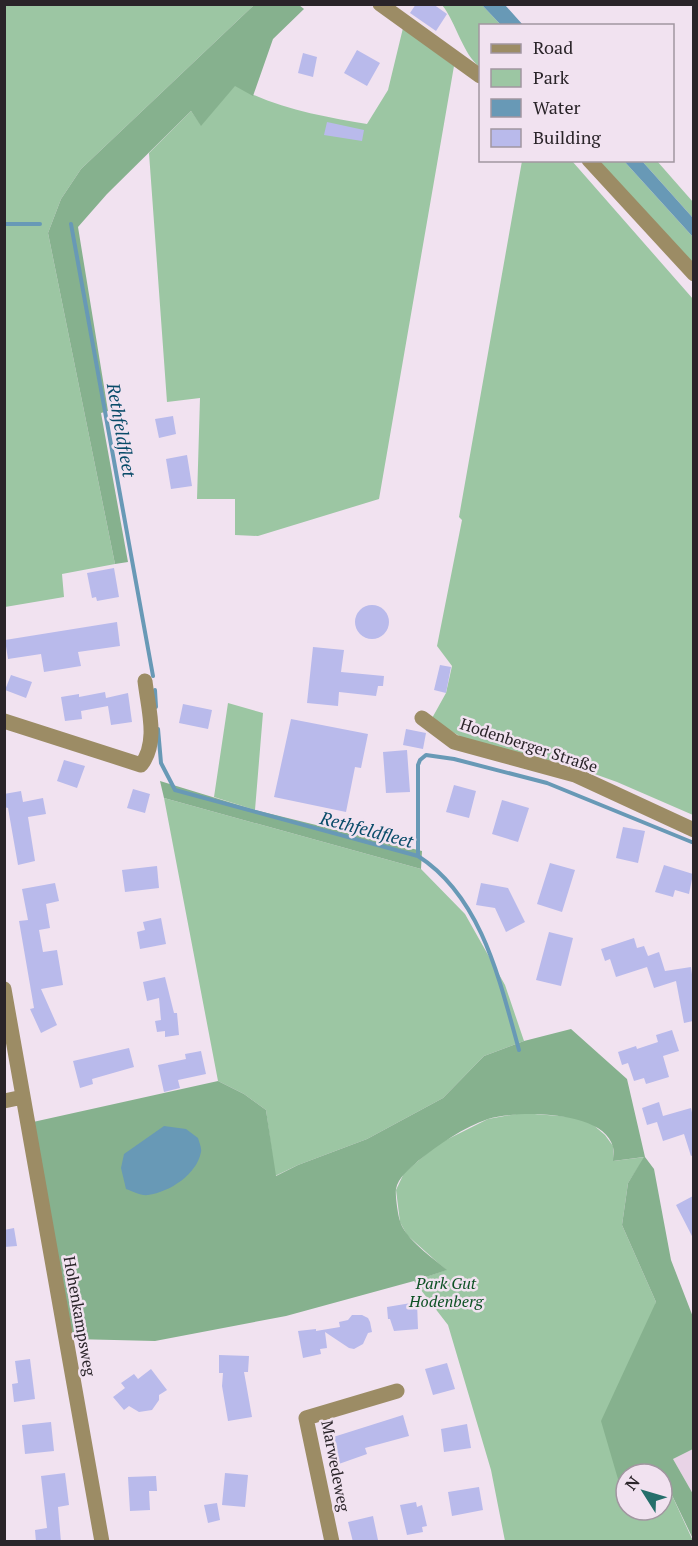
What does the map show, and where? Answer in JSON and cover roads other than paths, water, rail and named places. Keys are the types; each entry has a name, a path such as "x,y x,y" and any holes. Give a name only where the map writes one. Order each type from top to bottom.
{"street":[{"path":"380,4 479,75"},
{"path":"591,162 693,273"},
{"path":"4,721 141,765 148,756 152,738 145,681"},
{"name":"Hodenberger Straße","path":"422,718 454,742 575,775 693,830"},
{"name":"Hohenkampsweg","path":"4,989 102,1542"},
{"path":"4,1101 23,1097"},
{"name":"Marwedeweg","path":"332,1542 306,1418 397,1391"}],"water":[{"path":"482,5 505,5 522,24 500,24"},
{"path":"625,162 643,162 693,218 693,237"},
{"path":"164,1126 186,1129 198,1138 201,1152 194,1168 181,1181 156,1193 142,1195 126,1189 121,1168 124,1154"}],"waterway":[{"name":"Rethfeldfleet","path":"4,224 40,224"},
{"name":"Rethfeldfleet","path":"71,224 153,676"},
{"name":"Rethfeldfleet","path":"155,690 156,707"},
{"name":"Rethfeldfleet","path":"158,729 161,763 175,790 418,856 440,873 458,894 473,917 485,943 496,970 519,1050"},
{"name":"Rethfeldfleet","path":"418,856 418,765 426,755 454,759 547,783 694,843"}],"park label":[{"name":"Park Gut Hodenberg","path":"446,1292"}]}
